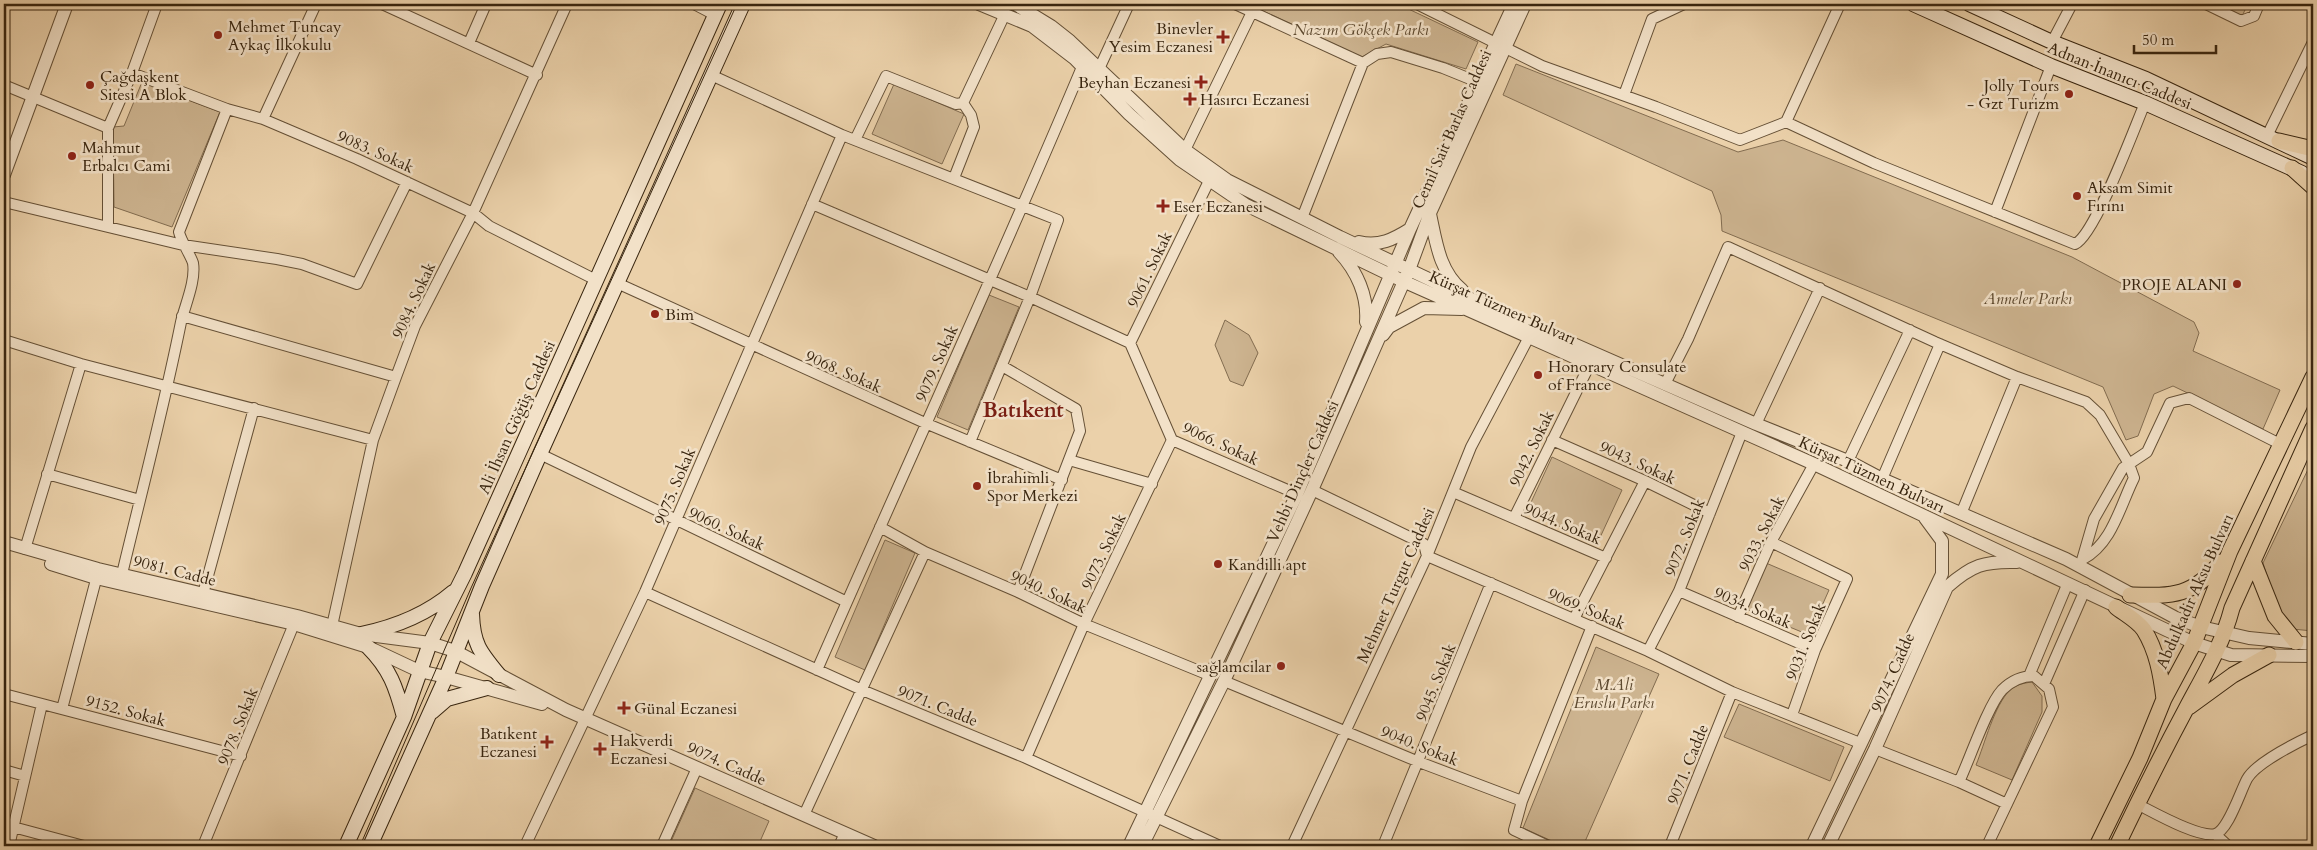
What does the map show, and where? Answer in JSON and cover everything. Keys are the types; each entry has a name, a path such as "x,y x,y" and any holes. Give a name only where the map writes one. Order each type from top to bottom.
{"main road":[{"path":"370,846 446,677 472,610 540,454 743,4"},
{"name":"Adnan İnanıcı Caddesi","path":"1913,4 2051,66 2145,103 2313,177"},
{"name":"Adnan İnanıcı Caddesi","path":"1969,4 2052,42 2146,79 2313,158"},
{"name":"Ali İhsan Göğüş Caddesi","path":"346,846 404,717 430,643 457,589 717,9"},
{"path":"2273,138 2313,149"},
{"path":"2292,168 2313,187"},
{"name":"Abdulkadir Aksu Bulvarı","path":"2097,846 2140,758 2164,699 2194,643 2230,551 2313,378"},
{"path":"2117,846 2226,633 2232,608 2313,428"},
{"path":"2130,595 2163,595 2189,590 2206,579 2230,551"},
{"path":"2253,561 2275,616 2296,642"},
{"path":"361,634 382,629 420,615 440,604 457,589"},
{"path":"2116,607 2143,629 2157,661 2164,699"},
{"path":"472,610 475,642 499,675"},
{"path":"368,646 383,662 393,679 404,717"},
{"path":"2186,709 2233,675 2269,655"},
{"path":"428,716 447,699 487,688"}],"street":[{"path":"4,172 67,4"},
{"path":"108,227 108,128 132,72 157,4"},
{"path":"263,119 316,4"},
{"path":"382,4 537,75"},
{"path":"469,43 486,4"},
{"name":"9084. Sokak","path":"336,627 373,440 396,377 415,326 473,213 568,4"},
{"path":"694,4 717,9"},
{"name":"Kürşat Tüzmen Bulvarı","path":"979,4 1032,26 1082,67 1129,114 1180,160 1246,205 1336,241 1471,305 1848,461 1882,479 1961,514 2081,563 2130,595 2176,618 2201,627 2249,638 2313,644"},
{"name":"Kürşat Tüzmen Bulvarı","path":"1015,4 1051,26 1185,150 1226,180 1302,218 1336,241"},
{"path":"1099,69 1129,4"},
{"path":"1235,4 1364,63"},
{"path":"1417,4 1542,66 1624,95 1740,140 1786,122 1840,4"},
{"name":"Cemil Sait Barlas Caddesi","path":"1406,275 1501,44 1514,4"},
{"name":"Cemil Sait Barlas Caddesi","path":"1501,44 1525,4"},
{"path":"1624,95 1652,19 1684,4"},
{"path":"2052,42 2072,4"},
{"path":"2206,4 2242,21 2254,16 2259,4"},
{"path":"1185,150 1252,12"},
{"path":"964,102 1006,14"},
{"path":"2273,138 2313,42"},
{"path":"1302,218 1364,63 1378,54 1392,52 1443,68 1484,85"},
{"path":"1995,212 2051,66"},
{"name":"9079. Sokak","path":"817,670 925,423 1024,205 1082,67"},
{"name":"9083. Sokak","path":"132,72 227,109 263,119 407,182 473,213 489,226 596,280"},
{"path":"711,75 842,135 1024,205 1058,220 1030,297 970,442"},
{"path":"855,140 886,76 956,104 964,102"},
{"name":"Cemil Sait Barlas Caddesi","path":"1151,814 1209,675 1297,494 1410,229 1484,85"},
{"path":"4,86 108,128"},
{"path":"954,178 974,127 971,115 964,102"},
{"path":"1786,122 1874,163 2075,244 2081,242 2102,204 2145,103"},
{"path":"122,574 168,386 182,316 189,297 193,262 182,245 179,232 227,109"},
{"name":"9075. Sokak","path":"525,846 644,592 842,135"},
{"name":"9061. Sokak","path":"1130,343 1209,181"},
{"path":"4,202 182,245 277,258 302,264 357,284 407,182"},
{"path":"812,204 1030,297 1130,343"},
{"path":"1430,213 1444,269 1471,305"},
{"path":"1336,241 1370,245 1389,241 1410,229"},
{"path":"1336,241 1351,265 1361,287 1367,307 1366,332"},
{"path":"1665,384 1688,339 1728,247 1940,344 2017,377 2086,402 2100,415 2129,464 2134,478 2107,538 2096,553 2081,563"},
{"name":"Vehbi Dinçler Caddesi","path":"1142,846 1151,814 1224,681 1312,490 1406,275"},
{"name":"9068. Sokak","path":"617,283 925,423 1062,480"},
{"path":"1756,424 1820,288"},
{"path":"1374,350 1389,326 1424,308 1471,305"},
{"name":"Kürşat Tüzmen Bulvarı","path":"1471,305 1528,337 1814,464 2024,562 2067,585 2085,590 2116,607 2194,643 2231,655 2313,656"},
{"path":"182,316 396,377"},
{"path":"1848,461 1910,330"},
{"name":"Mehmet Turgut Caddesi","path":"1292,846 1427,556 1471,447 1528,337"},
{"path":"4,340 81,364 373,440"},
{"name":"9066. Sokak","path":"1130,343 1172,440 1297,494"},
{"path":"1882,479 1940,344"},
{"path":"25,549 81,364"},
{"name":"9042. Sokak","path":"1514,518 1590,364"},
{"path":"1002,366 1076,409 1080,431 1018,592"},
{"path":"1961,514 2017,377"},
{"path":"2081,563 2094,519 2123,468 2147,452 2170,403 2179,399 2189,398 2280,444"},
{"path":"203,594 254,408"},
{"name":"9072. Sokak","path":"1648,651 1679,591 1742,432"},
{"name":"9073. Sokak","path":"1026,758 1084,624 1172,440"},
{"name":"9043. Sokak","path":"1552,440 1646,481 1710,514"},
{"name":"9060. Sokak","path":"540,454 675,521 847,602"},
{"path":"1069,460 1152,484"},
{"name":"9033. Sokak","path":"1738,617 1771,542 1814,464"},
{"path":"47,474 140,500"},
{"path":"1574,619 1646,481"},
{"name":"9069. Sokak","path":"1312,490 1424,544 1427,556 1592,626 1732,692 1860,743"},
{"name":"9044. Sokak","path":"1453,492 1606,558"},
{"name":"9074. Cadde","path":"1812,846 1942,574 1942,541 1923,516"},
{"name":"9040. Sokak","path":"880,527 925,552 1018,592 1084,624 1209,675"},
{"name":"9081. Cadde","path":"4,542 97,574 122,574 296,620 336,627 361,634 430,643 456,652 566,710"},
{"name":"9031. Sokak","path":"1771,542 1847,578 1815,650 1792,716"},
{"path":"4,552 296,620 368,646 419,671 566,710"},
{"path":"804,815 925,552"},
{"name":"9074. Cadde","path":"1828,846 1876,749 1947,587 1966,570 1995,561 2024,562"},
{"path":"62,709 97,574"},
{"name":"9045. Sokak","path":"1383,846 1419,762 1490,583"},
{"path":"2029,676 2067,585"},
{"path":"2044,684 2085,590"},
{"name":"9034. Sokak","path":"1679,591 1815,650"},
{"name":"9071. Cadde","path":"644,592 862,690 1026,758 1220,846"},
{"name":"9078. Sokak","path":"203,846 296,620"},
{"path":"1548,846 1514,830 1522,800 1592,626"},
{"path":"1959,782 1991,709 2001,691 2014,681 2034,676 2049,689 2053,707 1987,846"},
{"name":"9040. Sokak","path":"1224,681 1419,762 1522,800"},
{"name":"9071. Cadde","path":"1670,846 1732,692"},
{"name":"9152. Sokak","path":"4,694 241,756"},
{"path":"9,846 42,704"},
{"name":"9074. Cadde","path":"566,710 874,846"},
{"path":"2137,804 2202,834 2215,834 2224,829 2248,776 2282,750 2313,735"},
{"path":"1876,749 1959,782 2007,804"},
{"path":"662,846 697,768"},
{"path":"4,770 25,776"},
{"path":"1129,846 1151,814"},
{"path":"13,827 84,846"},
{"path":"839,846 844,833"},
{"path":"2215,834 2228,846"}],"green space":[{"name":"Nazım Gökçek Parkı","path":"1248,4 1398,4 1478,42 1466,69 1386,44 1362,57"},
{"path":"2215,4 2248,4 2242,16"},
{"name":"Anneler Parkı","path":"1516,64 1738,152 1783,140 2072,257 2194,322 2199,333 2193,351 2280,390 2263,429 2173,386 2154,394 2138,436 2126,440 2103,387 1722,231 1721,215 1712,191 1503,95"},
{"path":"142,82 220,112 172,227 114,207 113,127 124,126"},
{"path":"894,84 964,114 942,164 872,134"},
{"path":"989,295 1019,307 968,430 937,417"},
{"path":"1225,320 1249,335 1258,353 1243,386 1230,381 1215,345"},
{"path":"1552,457 1622,490 1597,544 1527,511"},
{"path":"2313,459 2313,631 2292,629 2281,621 2263,563"},
{"path":"885,540 915,553 865,670 835,657"},
{"path":"1766,563 1829,590 1809,635 1746,609"},
{"name":"M.Ali Eruslu Parkı","path":"1596,647 1659,674 1583,846 1563,846 1523,828"},
{"path":"2032,682 2042,696 2042,712 2012,780 1976,765 1999,705 2004,697 2014,687"},
{"path":"1739,704 1844,747 1830,781 1724,737"},
{"path":"695,788 769,821 758,846 669,846"}],"tram line":[{"path":"360,846 471,588 737,4"}],"place":[{"name":"Mehmet Tuncay Aykaç İlkokulu","path":"218,35"},
{"name":"Binevler Yesim Eczanesi","path":"1223,37"},
{"name":"Beyhan Eczanesi","path":"1201,82"},
{"name":"Çağdaşkent Sitesi A Blok","path":"90,85"},
{"name":"Jolly Tours - Gzt Turizm","path":"2069,94"},
{"name":"Hasırcı Eczanesi","path":"1190,99"},
{"name":"Mahmut Erbalcı Cami","path":"72,156"},
{"name":"Aksam Simit Fırını","path":"2077,196"},
{"name":"Eser Eczanesi","path":"1163,206"},
{"name":"PROJE ALANI","path":"2237,284"},
{"name":"Bim","path":"655,314"},
{"name":"Honorary Consulate of France","path":"1538,375"},
{"name":"İbrahimli Spor Merkezi","path":"977,486"},
{"name":"Kandilli apt","path":"1218,564"},
{"name":"sağlamcilar","path":"1281,666"},
{"name":"Günal Eczanesi","path":"624,708"},
{"name":"Batıkent Eczanesi","path":"547,742"},
{"name":"Hakverdi Eczanesi","path":"600,749"}],"district":[{"name":"Batıkent","path":"1023,410"}]}
